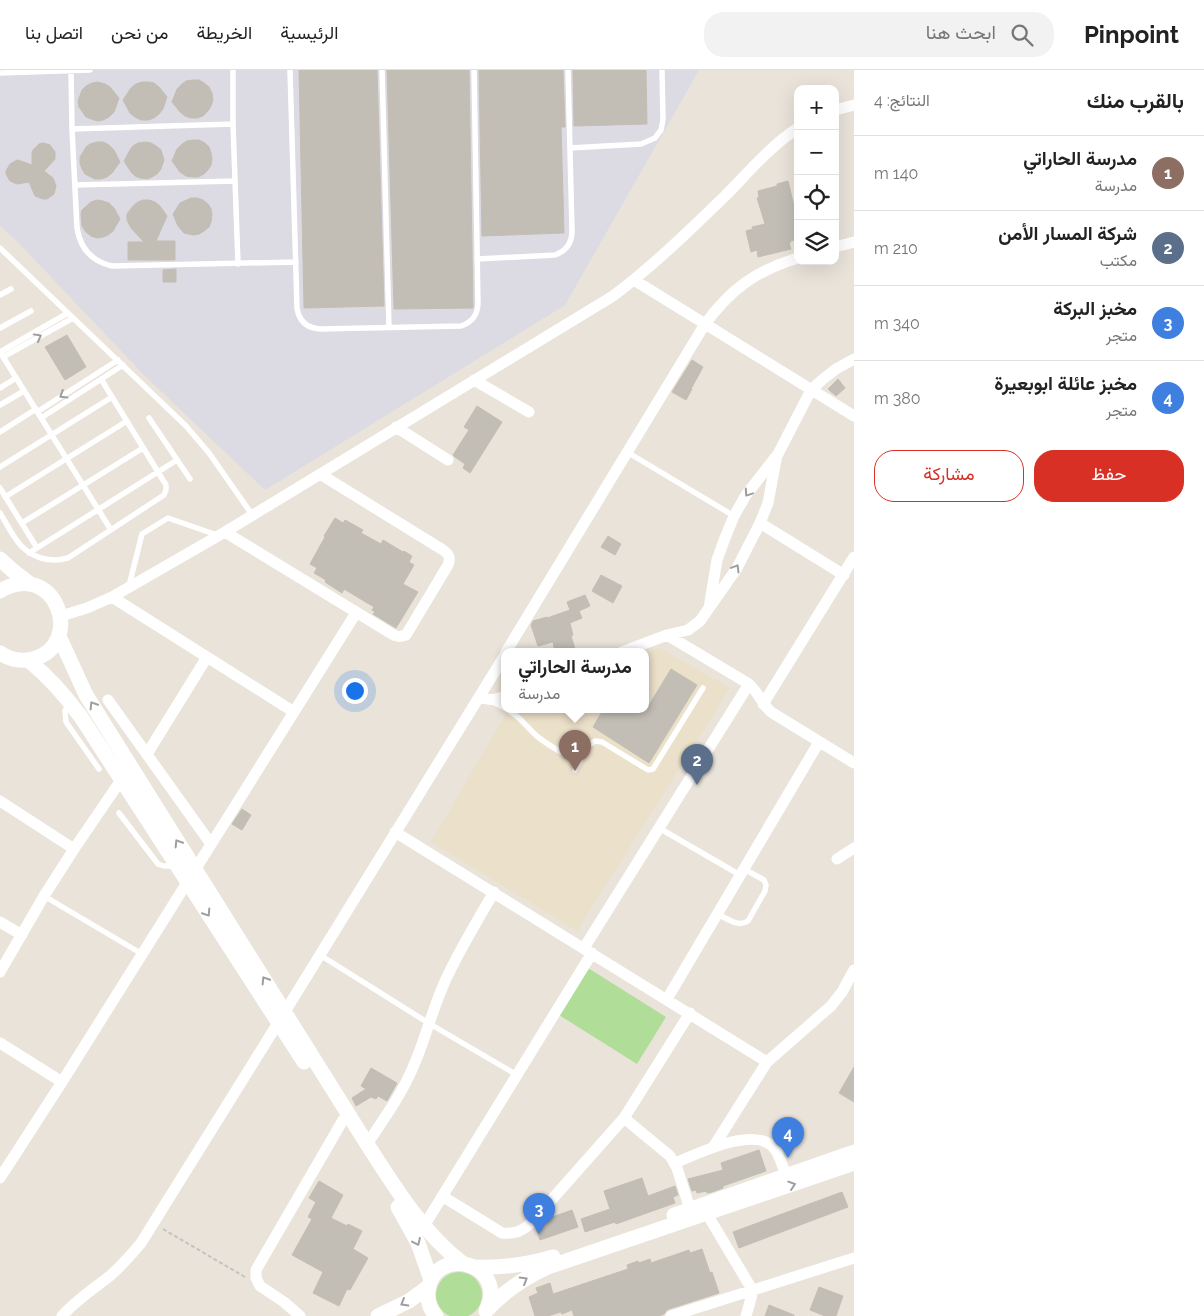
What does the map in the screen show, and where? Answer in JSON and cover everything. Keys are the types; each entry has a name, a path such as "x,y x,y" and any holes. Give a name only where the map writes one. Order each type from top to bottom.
{"street":[{"path":"839,109 854,105"},
{"path":"61,616 87,608 129,588 253,516 396,427 598,306 634,280 693,228 771,150 796,130"},
{"path":"839,246 854,242"},
{"path":"509,648 705,324 723,301 749,279 794,259"},
{"path":"634,280 854,416"},
{"path":"709,608 717,560 734,516 746,495 778,454 811,390 822,379 854,359"},
{"path":"474,380 529,412"},
{"path":"396,427 448,460"},
{"path":"633,648 692,628 700,621 737,568 760,523 768,503 778,454"},
{"path":"222,534 396,637 406,635 448,565 450,561 449,556 443,550 320,474"},
{"path":"760,523 844,575"},
{"path":"764,704 854,557"},
{"path":"0,559 30,584"},
{"path":"0,591 8,586 19,584 30,584 39,587 54,599 61,616 58,636 50,649 36,658 28,660 12,659 0,653"},
{"path":"112,597 294,712"},
{"path":"0,1178 356,613"},
{"path":"58,636 86,695 191,876 408,1207 448,1252 485,1275 490,1286 491,1299 485,1314"},
{"path":"667,636 748,684 771,712 854,763"},
{"path":"147,754 207,657"},
{"path":"28,660 52,681 70,702 176,866 191,876"},
{"path":"62,1316 127,1260 154,1224 395,832 484,699 501,663"},
{"path":"424,1226 517,1075 659,828 748,684"},
{"path":"484,699 494,700 501,697"},
{"path":"108,700 211,844"},
{"path":"666,999 819,742"},
{"path":"0,972 44,896 121,780"},
{"path":"0,801 74,849"},
{"path":"395,832 768,1062"},
{"path":"837,859 854,848"},
{"path":"367,1144 399,1096 414,1067 437,1001 455,960 494,892"},
{"path":"0,922 22,934"},
{"path":"714,1146 768,1062 831,1006 842,992 854,970"},
{"path":"442,1196 502,1233 512,1234 523,1230 624,1118 690,1014"},
{"path":"282,1017 412,1231 423,1255 430,1284"},
{"path":"0,1043 62,1082"},
{"path":"624,1118 670,1156 675,1163 690,1209"},
{"path":"300,1316 284,1302 260,1286 256,1278 256,1270 343,1120"},
{"path":"675,1163 714,1146 758,1139 765,1141 777,1152 786,1175"},
{"path":"436,1316 430,1308 428,1301 430,1284 435,1274 455,1263 506,1267 535,1262 854,1152"},
{"path":"485,1314 504,1293 537,1272 854,1163"},
{"path":"707,1214 753,1290 746,1316"},
{"path":"671,1316 854,1258"},
{"path":"378,1316 404,1304 430,1284"}],"lane":[{"path":"0,73 90,70"},
{"path":"233,70 238,264"},
{"path":"290,70 297,308 300,318 306,325 315,329 461,326 472,320 478,310 474,70"},
{"path":"382,70 389,328"},
{"path":"478,260 555,255 564,251 570,242 572,231 568,70"},
{"path":"570,148 641,144 655,138 661,130 663,120 662,70"},
{"path":"71,71 78,237 87,253 94,259 102,264 112,266 296,262"},
{"path":"72,129 233,124"},
{"path":"75,185 235,180"},
{"path":"0,248 174,413 198,439 253,516"},
{"path":"0,296 11,289"},
{"path":"0,328 32,311"},
{"path":"2,357 68,313"},
{"path":"2,357 73,318"},
{"path":"2,357 111,530"},
{"path":"0,432 118,360"},
{"path":"41,418 123,365"},
{"path":"0,388 16,378"},
{"path":"0,513 18,542 29,553 51,561 62,560 68,558 164,495 166,485 101,379"},
{"path":"0,406 24,391"},
{"path":"0,467 112,397"},
{"path":"149,418 190,479"},
{"path":"5,497 127,421"},
{"path":"22,523 143,448"},
{"path":"627,452 734,516"},
{"path":"29,553 177,460"},
{"path":"0,488 37,548"},
{"path":"129,588 142,534 168,518 222,534"},
{"path":"575,770 591,742 598,740 648,770 653,769 703,688"},
{"path":"484,699 501,706"},
{"path":"70,702 65,711 66,722 99,769"},
{"path":"514,713 545,743 579,762"},
{"path":"120,813 158,864 170,867 176,866"},
{"path":"659,828 742,872 764,880 766,885 765,891 746,923 740,924 717,914"},
{"path":"44,896 142,954"},
{"path":"320,955 430,1024 517,1075"}],"path":[{"path":"154,1224 260,1286"}],"shaded area":[{"path":"0,70 699,70 565,305 265,490 143,374 16,240 0,226"},
{"path":"659,648 730,688 577,931 431,842 506,713 649,713 649,652"}],"green space":[{"path":"588,968 666,1017 637,1064 559,1015"},
{"path":"455,1272 463,1272 472,1276 478,1282 482,1291 482,1299 478,1308 466,1317 452,1317 446,1314 440,1308 436,1299 436,1291 440,1282 446,1276"}],"building":[{"path":"299,70 377,70 384,306 304,308"},
{"path":"387,70 469,70 473,308 394,309"},
{"path":"479,70 563,70 565,127 561,127 564,233 482,236"},
{"path":"573,70 646,70 647,124 574,126"},
{"path":"199,80 209,87 213,100 208,111 203,116 197,118 185,116 172,102 177,89 186,81"},
{"path":"98,82 110,87 119,98 114,112 109,117 97,121 86,117 79,107 78,101 82,90 86,86"},
{"path":"142,82 154,83 167,97 159,114 148,120 141,120 130,113 123,100 131,88"},
{"path":"199,140 209,147 212,159 208,170 198,177 186,176 180,172 172,161 177,149 182,144"},
{"path":"97,142 109,145 120,162 112,173 101,179 95,179 85,174 80,163 80,157 86,147"},
{"path":"145,142 151,143 161,150 164,160 157,174 147,179 135,176 124,161 133,146"},
{"path":"43,143 50,145 55,152 55,159 44,171 53,178 56,186 54,194 47,199 35,196 29,182 17,184 10,181 6,174 10,164 17,160 32,165 33,150"},
{"path":"788,181 794,206 794,240 789,243 791,249 758,257 757,250 751,252 746,231 753,229 752,227 765,224 757,198 759,197 758,191 777,186 777,184"},
{"path":"191,198 203,200 208,204 212,215 209,227 199,234 193,235 184,233 178,226 173,214 180,203"},
{"path":"97,200 109,203 120,219 113,231 108,235 97,238 86,232 82,226 81,214 82,210 91,202"},
{"path":"143,200 155,202 167,216 156,241 175,241 175,260 128,260 128,242 144,242 131,228 127,220 127,214 133,206"},
{"path":"176,269 176,282 163,282 163,270"},
{"path":"67,335 86,367 65,380 45,347"},
{"path":"692,360 703,367 686,400 672,392"},
{"path":"838,379 845,388 836,396 828,389"},
{"path":"477,406 502,422 470,473 463,468 465,464 453,455 469,430 464,427"},
{"path":"335,518 343,523 345,520 363,530 361,533 381,544 383,540 412,556 409,562 414,565 403,584 418,592 396,628 373,614 375,612 372,610 374,607 344,589 342,593 314,573 317,568 310,564"},
{"path":"608,536 621,544 615,555 601,547"},
{"path":"601,575 622,586 613,603 592,591"},
{"path":"585,595 590,606 579,611 582,618 570,623 575,648 554,648 553,642 538,646 531,625 533,621 570,610 567,602"},
{"path":"671,669 697,685 649,763 593,727 601,713 649,713 649,705"},
{"path":"242,809 251,815 242,830 232,824"},
{"path":"854,1067 854,1102 839,1093"},
{"path":"371,1068 397,1083 387,1101 378,1096 376,1099 371,1097 356,1106 352,1098 366,1089 361,1086"},
{"path":"759,1150 766,1171 723,1186 723,1188 712,1192 697,1193 696,1190 692,1191 688,1179 723,1170 721,1163"},
{"path":"642,1178 648,1196 675,1186 678,1195 673,1197 675,1203 616,1224 615,1222 585,1232 581,1219 610,1209 604,1191"},
{"path":"319,1181 343,1195 331,1218 362,1231 353,1249 368,1258 350,1290 347,1289 339,1306 313,1293 323,1272 292,1255 312,1219 308,1217 316,1202 309,1198"},
{"path":"842,1192 848,1207 739,1248 733,1232"},
{"path":"572,1210 578,1227 540,1240 536,1229 544,1220"},
{"path":"702,1249 719,1293 669,1309 659,1316 574,1316 572,1310 562,1314 561,1312 548,1316 535,1316 529,1297 538,1293 536,1288 550,1283 553,1294 628,1269 627,1265 638,1261 639,1263 650,1259 651,1263 689,1250 690,1253"},
{"path":"819,1287 843,1296 836,1316 825,1316 810,1310"},
{"path":"769,1305 794,1315 794,1316 765,1316"}],"place":[{"name":"مدرسة الحاراتي","path":"575,771"},
{"name":"شركة المسار الأمن","path":"697,785"},
{"name":"مخبز عائلة ابوبعيرة","path":"788,1158"},
{"name":"مخبز البركة","path":"539,1234"}]}
